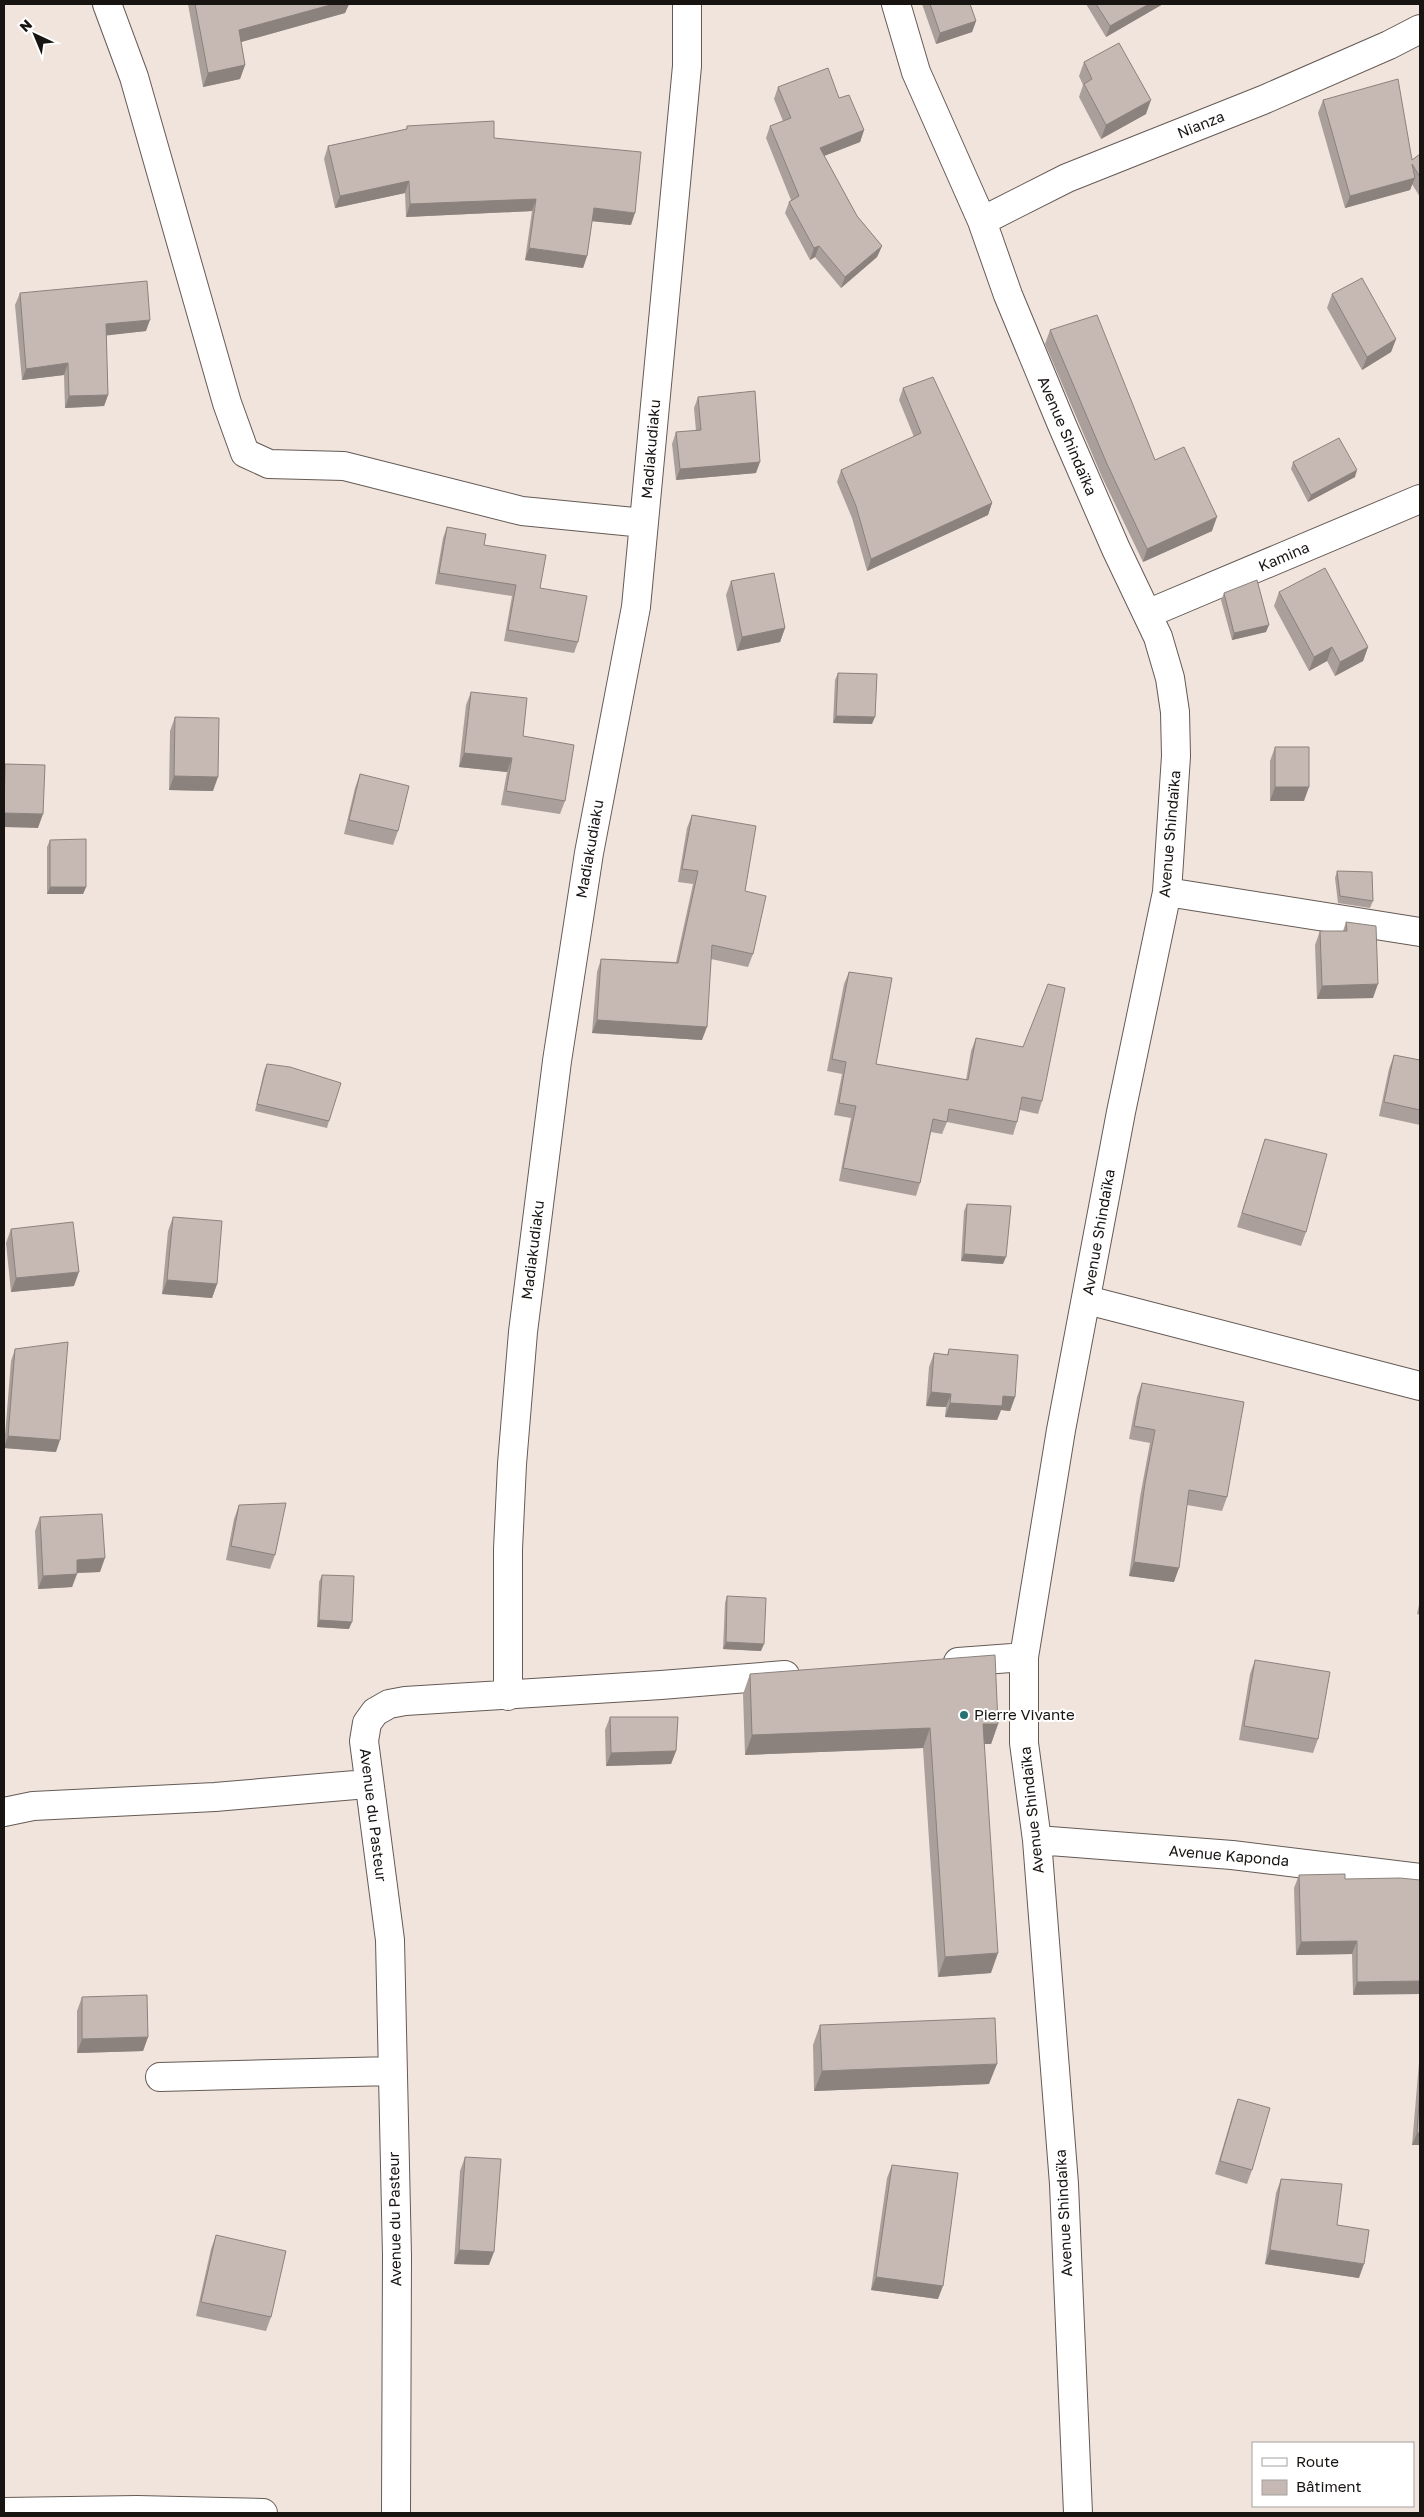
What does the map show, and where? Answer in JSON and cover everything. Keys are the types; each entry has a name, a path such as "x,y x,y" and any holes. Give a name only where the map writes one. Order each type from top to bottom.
{"street":[{"path":"107,4 134,77 227,403 244,453 269,464 344,466 522,511 644,523"},
{"name":"Madiakudiaku","path":"508,1696 508,1549 512,1464 523,1332 557,1062 589,853 636,607 687,66 686,4"},
{"name":"Avenue Shindaïka","path":"896,4 916,72 982,220 1008,295 1116,550 1158,637 1170,678 1175,712 1176,756 1167,892 1121,1112 1058,1449 1024,1657 1024,1743 1037,1840 1064,2184 1078,2513"},
{"name":"Nianza","path":"982,220 1067,178 1263,100 1389,46 1420,29"},
{"name":"Kamina","path":"1147,614 1420,499"},
{"path":"1167,892 1420,932"},
{"path":"1087,1300 1420,1386"},
{"path":"929,1664 1024,1657"},
{"name":"Avenue du Pasteur","path":"396,2513 397,2256 390,1940 368,1784 364,1731 370,1717 381,1708 405,1701 508,1696 805,1673"},
{"path":"4,1812 32,1806 215,1797 368,1784"},
{"name":"Avenue Kaponda","path":"1037,1840 1232,1855 1420,1878"},
{"path":"160,2076 392,2071"},
{"path":"4,2512 137,2510 262,2513"}],"building":[{"path":"195,4 334,4 239,30 245,65 208,73"},
{"path":"930,4 970,4 976,21 940,33"},
{"path":"1096,4 1149,4 1110,26"},
{"path":"1119,43 1151,100 1106,125 1084,84 1092,79 1084,62"},
{"path":"828,68 839,98 849,95 864,130 820,148 857,216 882,246 845,277 819,246 814,248 789,202 799,196 770,126 791,118 778,87"},
{"path":"1398,79 1412,160 1420,154 1420,177 1412,164 1415,178 1350,196 1323,100"},
{"path":"494,121 494,138 641,152 635,213 594,208 587,256 529,248 536,199 410,204 409,181 340,196 328,146 407,129 407,126"},
{"path":"1362,278 1396,339 1367,357 1332,294"},
{"path":"147,281 150,320 106,324 108,395 69,396 68,363 26,369 20,293"},
{"path":"1097,315 1155,460 1184,447 1217,517 1147,549 1107,464 1050,330"},
{"path":"933,377 992,503 871,559 856,506 841,470 921,433 903,388"},
{"path":"755,391 760,462 680,469 676,432 701,430 698,397"},
{"path":"1339,438 1357,470 1311,495 1293,462"},
{"path":"447,527 486,534 484,545 546,555 540,588 587,596 578,642 508,630 516,585 439,573"},
{"path":"1325,568 1368,647 1340,662 1332,647 1314,657 1279,592"},
{"path":"774,573 785,628 742,637 731,581"},
{"path":"1257,580 1269,625 1234,633 1224,593"},
{"path":"838,673 877,674 875,717 836,716"},
{"path":"471,692 527,698 523,736 574,745 565,801 506,791 512,758 464,753"},
{"path":"175,717 219,718 218,777 174,776"},
{"path":"1275,747 1309,747 1309,787 1275,787"},
{"path":"5,764 45,765 43,814 4,813"},
{"path":"360,774 409,786 398,831 349,820"},
{"path":"692,815 756,826 745,891 766,896 753,954 712,945 707,1027 597,1020 601,959 678,963 698,871 682,869"},
{"path":"86,839 86,887 50,887 50,840"},
{"path":"1337,871 1372,872 1373,901 1340,896"},
{"path":"1346,922 1376,926 1378,984 1322,986 1320,931 1347,931"},
{"path":"849,972 892,978 876,1064 968,1080 976,1038 1023,1047 1048,984 1065,988 1042,1101 1022,1097 1017,1122 949,1109 947,1122 933,1119 920,1183 843,1168 856,1106 839,1103 846,1062 832,1059"},
{"path":"1394,1055 1420,1060 1420,1110 1384,1102"},
{"path":"267,1064 290,1067 341,1083 329,1121 257,1104"},
{"path":"1265,1139 1327,1154 1306,1232 1242,1213"},
{"path":"967,1204 1011,1206 1006,1257 964,1254"},
{"path":"173,1217 222,1221 217,1284 167,1280"},
{"path":"73,1222 79,1272 16,1278 11,1229"},
{"path":"68,1342 60,1440 8,1436 15,1349"},
{"path":"949,1349 1018,1355 1015,1397 1003,1396 1002,1406 950,1403 951,1394 931,1392 934,1353 948,1355"},
{"path":"1142,1383 1244,1402 1227,1497 1189,1490 1179,1568 1134,1562 1145,1483 1155,1430 1134,1426"},
{"path":"286,1503 275,1555 231,1546 239,1505"},
{"path":"102,1514 105,1558 77,1560 77,1574 43,1576 40,1517"},
{"path":"322,1575 354,1576 352,1622 319,1620"},
{"path":"727,1596 766,1598 764,1644 726,1642"},
{"path":"995,1655 998,1724 983,1724 998,1953 945,1957 930,1728 752,1735 750,1674"},
{"path":"1255,1660 1330,1672 1318,1739 1244,1726"},
{"path":"610,1717 678,1717 676,1751 611,1753"},
{"path":"1345,1874 1345,1879 1400,1878 1420,1880 1420,1981 1357,1982 1357,1941 1301,1942 1299,1875"},
{"path":"147,1995 148,2037 82,2039 82,1997"},
{"path":"995,2018 997,2064 822,2071 820,2025"},
{"path":"1420,2090 1420,2133 1417,2133"},
{"path":"1238,2099 1270,2108 1252,2170 1220,2161"},
{"path":"465,2157 501,2159 494,2252 459,2250"},
{"path":"892,2165 958,2173 943,2286 876,2277"},
{"path":"1281,2179 1342,2184 1337,2225 1369,2230 1364,2264 1270,2250"},
{"path":"216,2235 286,2251 271,2317 201,2302"}],"place":[{"name":"Pierre Vivante","path":"964,1715"}]}
